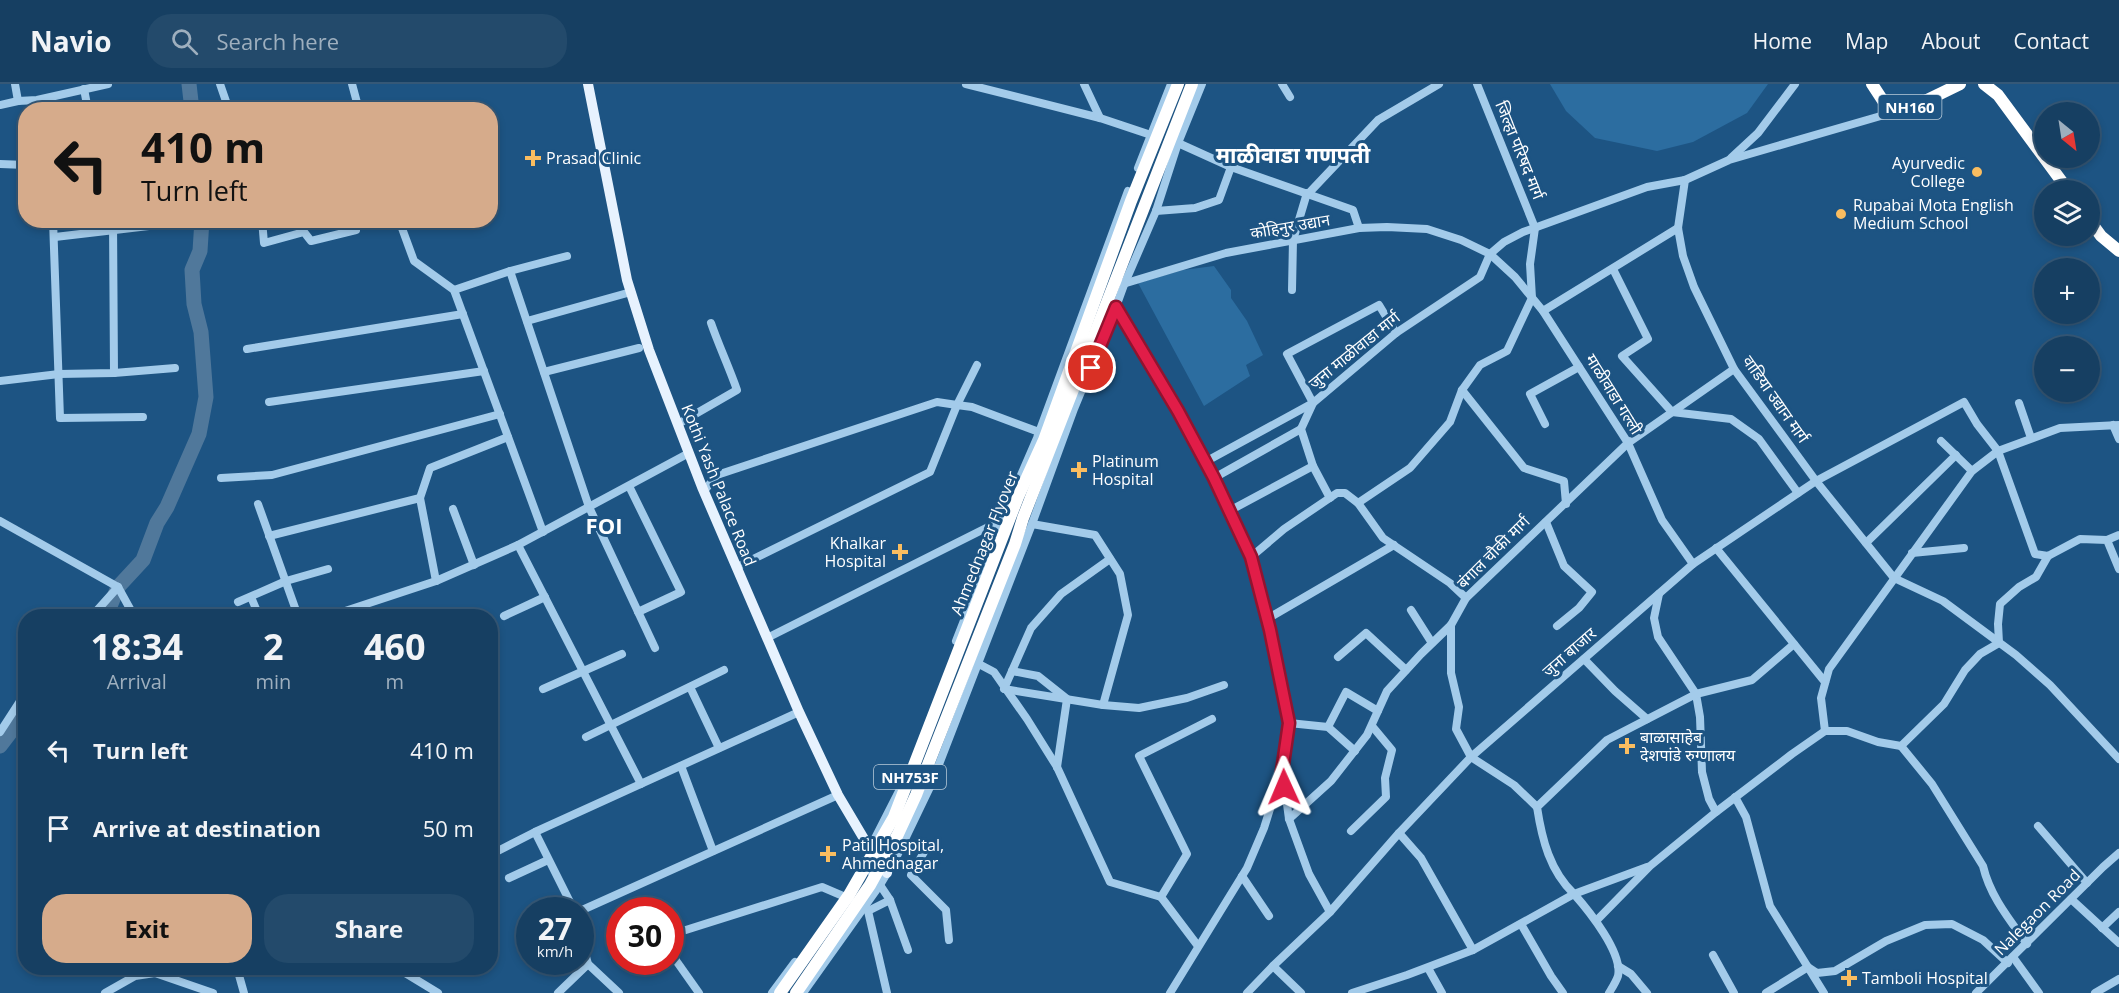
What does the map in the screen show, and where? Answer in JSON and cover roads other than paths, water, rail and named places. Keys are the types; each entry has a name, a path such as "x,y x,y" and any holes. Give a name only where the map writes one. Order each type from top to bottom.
{"highway":[{"name":"Ahmednagar Flyover","path":"780,993 849,895 894,817 1018,497 1044,440 1131,201 1178,84"},
{"name":"Ahmednagar Flyover","path":"796,993 870,885 890,851 915,795 1015,544 1109,293 1192,84"},
{"name":"NH160","path":"1872,84 1891,113 1919,104 1960,84"},
{"path":"1984,84 1998,95 2061,180"},
{"path":"2100,235 2119,251"}],"main road":[{"name":"Kothi Yash Palace Road","path":"588,84 630,292 649,350 704,491 799,712 838,795 887,873"}],"street":[{"path":"15,84 18,101"},
{"path":"0,105 38,100 108,84"},
{"path":"220,84 226,102"},
{"path":"352,84 357,102"},
{"path":"966,84 1100,118 1151,135"},
{"path":"1084,84 1100,118"},
{"path":"772,993 844,896 864,861 904,779 1171,84"},
{"path":"803,993 866,910 904,841 931,785 1074,409 1156,211 1178,143 1202,84"},
{"path":"1282,84 1290,97"},
{"path":"1292,290 1293,240 1307,194 1378,120 1439,84"},
{"name":"जिल्हा परिषद मार्ग","path":"1477,84 1535,228"},
{"path":"1729,160 1758,133 1795,84"},
{"path":"84,89 86,102"},
{"path":"1490,254 1504,242 1535,228 1647,187 1685,180 1729,160 1891,113"},
{"path":"1758,133 1767,148"},
{"path":"1178,143 1231,167 1353,210 1359,228"},
{"path":"0,164 18,165"},
{"path":"1156,211 1195,208 1219,200 1231,167"},
{"name":"वाडिया उद्यान मार्ग","path":"1685,180 1678,228 1683,256 1694,287 1734,369 1816,481 1894,578"},
{"name":"कोहिनुर उद्यान","path":"1124,285 1226,253 1359,228 1387,226 1427,229 1461,240 1490,254"},
{"path":"54,228 60,418 142,417"},
{"path":"55,237 137,228"},
{"path":"263,228 264,243 304,232 311,241 356,230"},
{"path":"402,228 414,261 454,290 543,532"},
{"path":"1358,503 1410,468 1450,422 1462,390 1480,365 1507,351 1532,297 1530,264 1535,228"},
{"path":"1543,311 1678,228"},
{"path":"113,231 114,374"},
{"name":"माळीवाडा गल्ली","path":"1490,254 1515,277 1543,311 1628,443 1662,520 1693,564"},
{"name":"जुना माळीवाडा मार्ग","path":"1301,429 1313,403 1396,333 1480,276 1490,254"},
{"path":"454,290 510,271 567,256"},
{"path":"1613,269 1648,339 1622,356 1672,412 1731,419 1759,439 1798,493"},
{"path":"510,271 589,507 655,648"},
{"path":"1097,275 1124,285"},
{"path":"527,321 630,292"},
{"path":"1089,296 1116,307 1178,411 1231,510 1251,557 1289,723 1282,771 1264,828 1242,876 1170,993"},
{"path":"1205,462 1313,403 1287,354 1379,305 1396,333"},
{"path":"247,349 463,314"},
{"path":"678,424 738,390 720,351 711,323"},
{"path":"544,372 639,348"},
{"path":"737,567 930,472 957,405 977,365"},
{"path":"1545,424 1530,394 1579,367"},
{"path":"0,381 58,374 114,374 175,368"},
{"name":"बंगाल चौकी मार्ग","path":"1289,819 1331,781 1372,726 1387,691 1451,625 1466,598 1628,443 1734,369"},
{"path":"269,402 484,372"},
{"path":"1462,390 1524,468 1564,481 1566,504"},
{"path":"704,491 717,475 937,402 972,408 1039,432"},
{"name":"जुना बाजार","path":"1247,993 1330,912 1399,833 1471,757 1693,564 1816,481 1964,402 1977,424 1998,451"},
{"path":"2019,403 2031,438"},
{"path":"221,478 272,475 500,414"},
{"path":"1825,731 1821,698 1829,669 1972,471 1998,451 2060,428 2116,425 2119,439"},
{"path":"1214,478 1301,429 1313,466 1330,498"},
{"path":"435,581 420,498 430,468 508,437"},
{"path":"1941,441 1972,471"},
{"path":"1998,451 2036,554 2048,556"},
{"path":"351,609 435,581 518,545 689,453"},
{"path":"1866,543 1956,455"},
{"path":"1231,510 1313,466"},
{"path":"629,486 681,592 638,612"},
{"path":"1251,557 1284,529 1337,493 1345,493 1358,503 1383,538 1450,583 1466,598"},
{"path":"269,536 420,498"},
{"path":"258,504 296,609"},
{"path":"453,509 474,565"},
{"path":"767,638 1002,520"},
{"path":"0,521 118,587 130,609"},
{"path":"1545,522 1564,566 1592,592 1579,608 1557,626"},
{"path":"1032,524 1095,535 1120,574 1128,615 1102,705"},
{"path":"2000,643 2000,604 2036,576 2048,556 2080,539 2107,540 2119,535"},
{"path":"2107,540 2119,569"},
{"path":"518,545 641,784"},
{"path":"1267,619 1394,545"},
{"path":"1716,548 1826,682"},
{"path":"1912,553 1965,548"},
{"path":"1004,689 1031,628 1061,594 1110,559"},
{"path":"238,602 286,581 328,569"},
{"path":"1894,578 1943,601 2000,643 2050,685 2119,759"},
{"path":"98,609 118,587"},
{"path":"1659,593 1654,618 1658,637 1696,694 1700,717 1702,772 1709,799 1716,812"},
{"path":"251,597 256,609"},
{"path":"504,616 545,597"},
{"path":"1411,610 1432,643"},
{"path":"1451,625 1451,673 1459,707 1456,729 1471,757 1514,785 1537,807 1541,834 1553,868 1597,920 1618,961 1618,976 1609,993"},
{"path":"1338,657 1366,633 1406,670"},
{"path":"1901,746 1944,704 1965,670 1980,654 2000,643"},
{"path":"1537,807 1607,740 1696,694 1752,680 1794,644"},
{"path":"543,689 622,654"},
{"path":"1584,659 1647,719"},
{"path":"977,663 994,672 1027,718 1057,767 1110,882 1161,897 1198,946"},
{"path":"586,737 724,670"},
{"path":"1012,671 1038,675 1067,699"},
{"path":"1004,689 1102,705 1139,708 1187,698 1224,685"},
{"path":"690,687 720,748"},
{"path":"1328,727 1346,692 1378,711"},
{"path":"1057,767 1067,699"},
{"path":"0,732 18,704"},
{"path":"498,851 799,712"},
{"path":"1161,897 1187,854 1139,756 1212,719"},
{"path":"1289,723 1328,727 1355,751"},
{"path":"1352,831 1386,797 1385,778 1392,750 1372,726"},
{"path":"1597,920 1650,866 1791,754 1825,731 1846,731 1878,742 1901,746 1932,784 1983,866 1986,879 1997,902 2026,944"},
{"path":"681,766 713,852"},
{"path":"1282,771 1289,819 1309,874 1330,912"},
{"path":"594,905 838,795"},
{"path":"1735,797 1746,817 1770,906 1824,993"},
{"path":"2038,826 2087,883"},
{"path":"535,832 567,897"},
{"path":"1399,833 1421,858 1473,950"},
{"path":"904,841 924,852 911,875 946,910 949,940"},
{"name":"Nalegaon Road","path":"1976,993 2119,853"},
{"path":"509,878 548,860"},
{"path":"864,861 890,900 908,950"},
{"path":"1355,992 1428,968 1473,950 1574,894 1650,866"},
{"path":"1242,876 1269,916"},
{"path":"684,930 822,886 866,910 887,993"},
{"path":"2071,899 2119,943"},
{"path":"866,910 890,900"},
{"path":"2102,928 2119,912"},
{"path":"1521,924 1563,993"},
{"path":"1808,968 1817,973 1834,971 1886,941 1925,925 1952,924 1983,940 2010,960 2039,993"},
{"path":"1713,955 1734,993"},
{"path":"1273,966 1300,993"},
{"path":"1618,966 1631,974 1647,993"},
{"path":"1428,968 1442,993"},
{"path":"1766,993 1808,968"},
{"path":"594,970 619,993"},
{"path":"684,972 699,993"},
{"path":"105,993 138,975"},
{"path":"168,975 213,993"},
{"path":"239,975 244,993"},
{"path":"409,975 438,993"},
{"path":"558,993 577,975"},
{"path":"2096,993 2119,978"}],"waterway":[{"path":"189,84 191,102"},
{"path":"109,609 118,587 143,560 157,523 167,507 199,434 206,397 201,332 194,304 192,270 200,251 201,228"},
{"path":"0,746 18,722"}],"place":[{"name":"Prasad Clinic","path":"533,158"},
{"name":"Ayurvedic College","path":"1977,172"},
{"name":"Rupabai Mota English Medium School","path":"1841,214"},
{"name":"Platinum Hospital","path":"1079,470"},
{"name":"Khalkar Hospital","path":"900,552"},
{"name":"बाळासाहेब देशपांडे रुग्णालय","path":"1627,746"},
{"name":"Patil Hospital, Ahmednagar","path":"828,854"},
{"name":"Tamboli Hospital","path":"1849,978"}],"district":[{"name":"माळीवाडा गणपती","path":"1293,154"},
{"name":"FOI","path":"604,525"}]}
